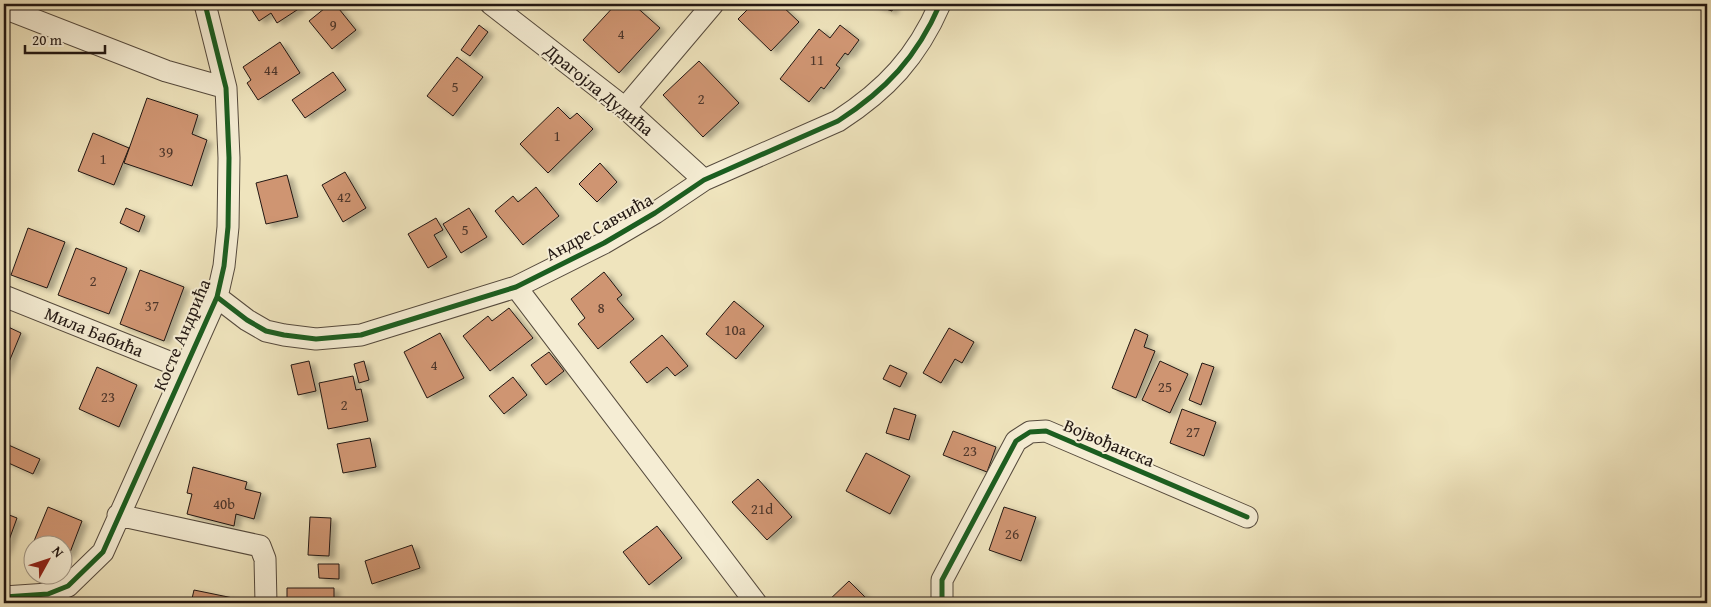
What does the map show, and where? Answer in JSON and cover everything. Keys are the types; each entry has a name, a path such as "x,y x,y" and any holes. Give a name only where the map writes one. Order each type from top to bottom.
{"street":[{"name":"Драгојла Дудића","path":"491,4 625,108 704,180"},
{"path":"625,108 713,4"},
{"name":"Андре Савчића","path":"217,297 247,320 266,331 284,336 316,339 361,335 516,287 621,233 704,180 838,121 878,93 914,53 929,28 940,4"},
{"name":"Косте Андрића","path":"4,597 48,594 68,586 103,552 217,297 224,266 228,227 229,158 226,88 208,5"},
{"path":"4,8 166,71 226,88"},
{"path":"516,287 756,603"},
{"name":"Мила Бабића","path":"4,296 184,368"},
{"name":"Војвођанска","path":"942,603 942,580 1016,441 1030,432 1046,431 1247,517"},
{"path":"118,515 260,546 265,559 266,603"}],"building":[{"path":"248,4 297,4 300,8 277,23 271,13 259,21"},
{"path":"330,4 335,4 356,30 332,49 309,21"},
{"path":"616,4 633,4 660,28 619,73 583,40"},
{"path":"753,4 780,4 799,22 771,51 738,19"},
{"path":"871,4 894,4 892,11"},
{"path":"479,25 488,32 470,56 461,50"},
{"path":"840,25 859,40 848,55 845,53 836,65 840,68 824,89 821,87 809,102 780,79 819,29 830,38"},
{"path":"280,42 300,73 258,100 247,83 251,80 243,67"},
{"path":"457,57 483,77 453,116 427,96"},
{"path":"699,61 739,103 703,137 663,95"},
{"path":"333,72 346,90 305,118 292,100"},
{"path":"147,98 198,115 192,134 207,140 192,186 124,163"},
{"path":"558,107 570,119 577,113 593,129 548,173 520,144"},
{"path":"93,133 129,148 114,185 78,171"},
{"path":"600,163 617,182 597,202 579,184"},
{"path":"345,172 366,208 343,222 322,185"},
{"path":"287,175 298,217 266,224 256,183"},
{"path":"536,187 559,216 523,245 495,211 513,196 518,202"},
{"path":"126,208 145,216 139,232 120,223"},
{"path":"469,208 487,237 461,253 443,224"},
{"path":"436,218 443,230 434,235 447,257 428,268 408,234"},
{"path":"28,228 65,242 47,288 11,275"},
{"path":"76,248 127,268 109,314 58,295"},
{"path":"140,270 184,287 164,341 120,324"},
{"path":"604,272 622,295 617,299 634,319 598,349 578,324 585,318 571,299"},
{"path":"734,301 764,326 736,359 706,334"},
{"path":"509,308 533,338 490,371 463,336 488,316 492,321"},
{"path":"4,325 21,333 4,374"},
{"path":"949,328 974,342 962,363 955,359 941,383 923,373"},
{"path":"1135,329 1148,335 1144,347 1155,351 1136,398 1112,388"},
{"path":"440,333 464,378 427,398 404,352"},
{"path":"662,335 688,366 675,376 667,367 647,383 630,362"},
{"path":"549,352 564,371 546,385 531,365"},
{"path":"309,361 316,391 298,395 291,365"},
{"path":"364,361 369,380 359,383 354,364"},
{"path":"1160,361 1188,374 1170,413 1142,400"},
{"path":"1202,363 1214,367 1201,405 1189,400"},
{"path":"890,365 907,373 900,387 883,379"},
{"path":"97,367 137,385 119,427 79,409"},
{"path":"353,376 356,390 361,389 368,421 328,429 319,383"},
{"path":"513,377 527,395 504,414 489,396"},
{"path":"894,408 916,415 909,440 886,433"},
{"path":"1182,409 1216,422 1204,456 1170,443"},
{"path":"953,431 996,447 987,472 943,455"},
{"path":"370,438 376,467 343,473 337,444"},
{"path":"4,443 40,459 33,474 4,461"},
{"path":"866,453 910,476 890,514 846,491"},
{"path":"193,467 247,482 245,489 261,493 254,519 236,514 234,526 187,514 192,494 187,493"},
{"path":"758,479 792,517 767,540 732,502"},
{"path":"48,507 82,521 72,547 72,534 37,534"},
{"path":"1004,507 1036,517 1021,561 989,550"},
{"path":"4,513 17,518 4,554"},
{"path":"310,517 331,518 329,556 308,555"},
{"path":"657,526 682,558 649,585 623,552"},
{"path":"412,545 420,568 372,584 365,561"},
{"path":"318,564 339,564 339,579 319,578"},
{"path":"849,581 871,603 826,603"},
{"path":"287,588 334,588 334,603 287,603"},
{"path":"194,590 233,598 232,603 191,603"},
{"path":"83,598 85,603 68,603"}],"cycle path":[{"path":"4,597 48,594 68,586 103,552 217,297 224,266 228,227 229,158 226,88 205,4"},
{"path":"217,297 247,320 266,331 316,339 361,335 516,287 604,243 655,213 704,180 838,121 871,97 898,71 921,40 940,4"},
{"path":"942,603 942,580 1016,441 1030,432 1046,431 1247,517"}]}
